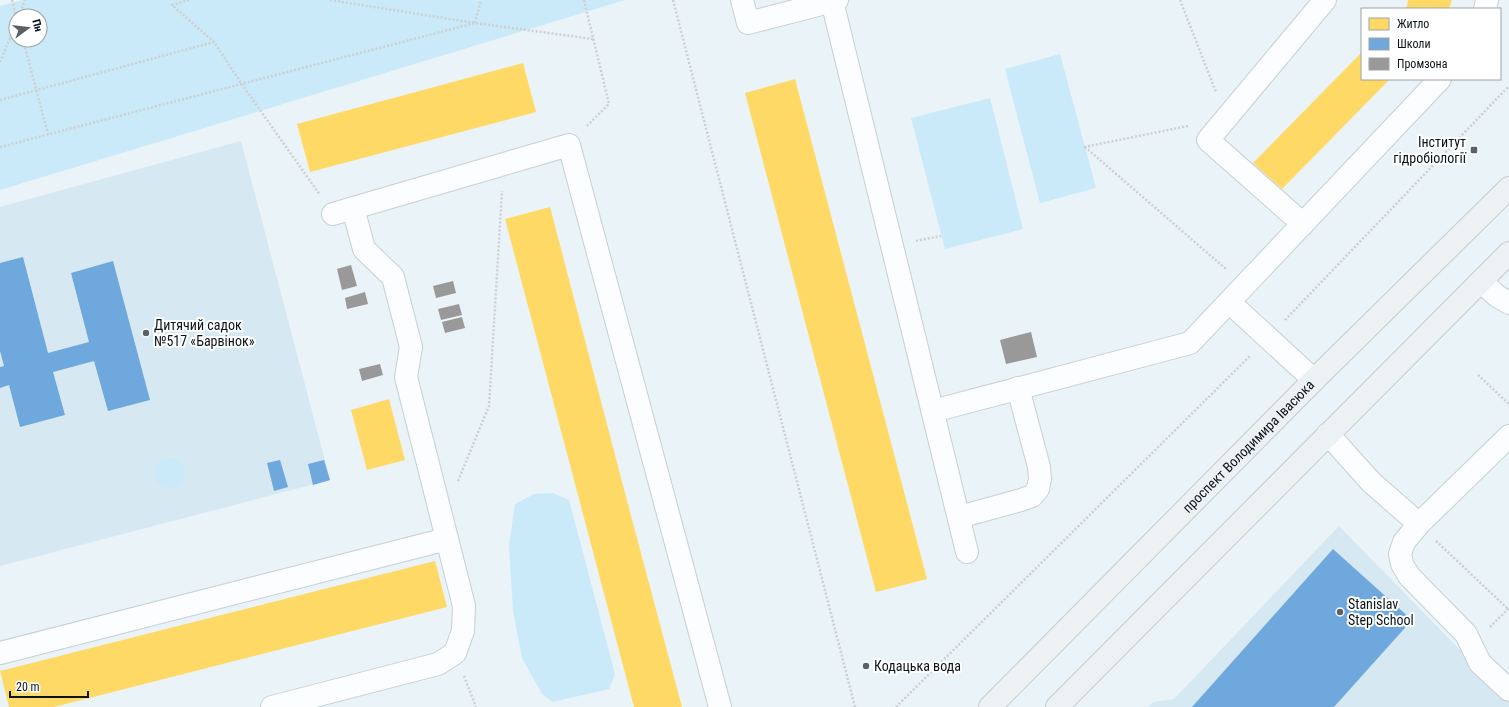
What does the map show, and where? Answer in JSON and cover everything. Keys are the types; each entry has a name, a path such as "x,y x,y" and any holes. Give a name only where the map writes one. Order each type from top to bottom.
{"main road":[{"name":"проспект Володимира Івасюка","path":"990,707 1314,380 1509,188"},
{"path":"1057,707 1509,253"}],"lane":[{"path":"742,0 748,23 834,1 967,552"},
{"path":"1303,224 1208,140 1325,0"},
{"path":"933,410 1190,343 1439,80"},
{"path":"272,707 438,664 455,653 463,631 464,606 406,377 411,347 394,277 364,249 343,211 568,145 720,707"},
{"path":"1481,281 1497,296 1509,303"},
{"path":"1229,302 1314,380"},
{"path":"959,517 1021,500 1032,496 1038,489 1040,479 1039,467 1018,388"},
{"path":"1328,434 1372,482 1419,524"},
{"path":"1509,436 1419,524 1404,542 1400,554 1402,564 1409,576 1466,634 1480,663 1509,690"},
{"path":"0,653 447,539"}],"path":[{"path":"189,0 172,5 214,42 241,83 343,211"},
{"path":"330,0 475,23 593,39"},
{"path":"475,23 482,0"},
{"path":"568,145 609,104 584,0"},
{"path":"673,0 855,707"},
{"path":"1180,0 1226,118"},
{"path":"0,147 475,23"},
{"path":"0,100 214,42"},
{"path":"0,62 8,43"},
{"path":"25,48 48,134"},
{"path":"896,707 1268,338 1509,86"},
{"path":"1189,125 1084,147 1245,286"},
{"path":"457,484 489,406 503,164"},
{"path":"1478,375 1509,404"},
{"path":"1419,524 1508,609"},
{"path":"455,653 476,707"}],"shaded area":[{"path":"23,0 625,0 0,190 0,6"},
{"path":"1060,54 1096,188 1040,203 1005,69"},
{"path":"990,98 1023,229 945,249 911,118"},
{"name":"Дитячий садок №517 «Барвінок»","path":"241,141 330,480 0,566 0,207"},
{"path":"170,458 181,462 185,473 181,484 170,488 159,484 155,473 159,462"},
{"path":"553,493 569,500 615,674 609,689 553,702 542,694 522,658 513,610 509,546 515,504 534,494"},
{"name":"Stanislav Step School","path":"1339,526 1509,700 1509,707 1148,707 1153,702 1174,699"}],"building: Житло":[{"path":"1408,0 1452,0 1449,8 1405,8"},
{"path":"1361,53 1361,80 1389,80 1282,189 1253,163"},
{"path":"523,63 536,112 310,172 297,124"},
{"path":"795,79 927,579 876,592 745,93"},
{"path":"550,207 682,707 634,707 505,219"},
{"path":"389,399 405,460 367,470 351,410"},
{"path":"435,561 447,607 54,707 9,707 0,671"}],"building: Школи":[{"path":"23,257 48,353 89,342 71,273 113,261 150,400 108,411 94,361 53,372 65,415 20,427 9,385 0,388 0,367 4,366 0,351 0,263"},
{"path":"280,460 288,487 274,491 267,463"},
{"path":"324,460 330,480 313,485 308,464"},
{"path":"1333,549 1412,620 1334,707 1192,707"}],"building: Промзона":[{"path":"351,265 357,286 342,290 337,269"},
{"path":"453,281 456,293 436,298 433,286"},
{"path":"365,292 368,304 347,309 345,298"},
{"path":"459,304 462,315 441,320 438,309"},
{"path":"462,317 465,328 445,333 442,322"},
{"path":"1031,332 1037,357 1006,364 1000,340"},
{"path":"380,364 383,375 362,381 359,369"}],"place":[{"name":"Інститут гідробіології","path":"1474,150"},
{"name":"Дитячий садок №517 «Барвінок»","path":"146,333"},
{"name":"Stanislav Step School","path":"1340,612"},
{"name":"Кодацька вода","path":"866,666"}]}
